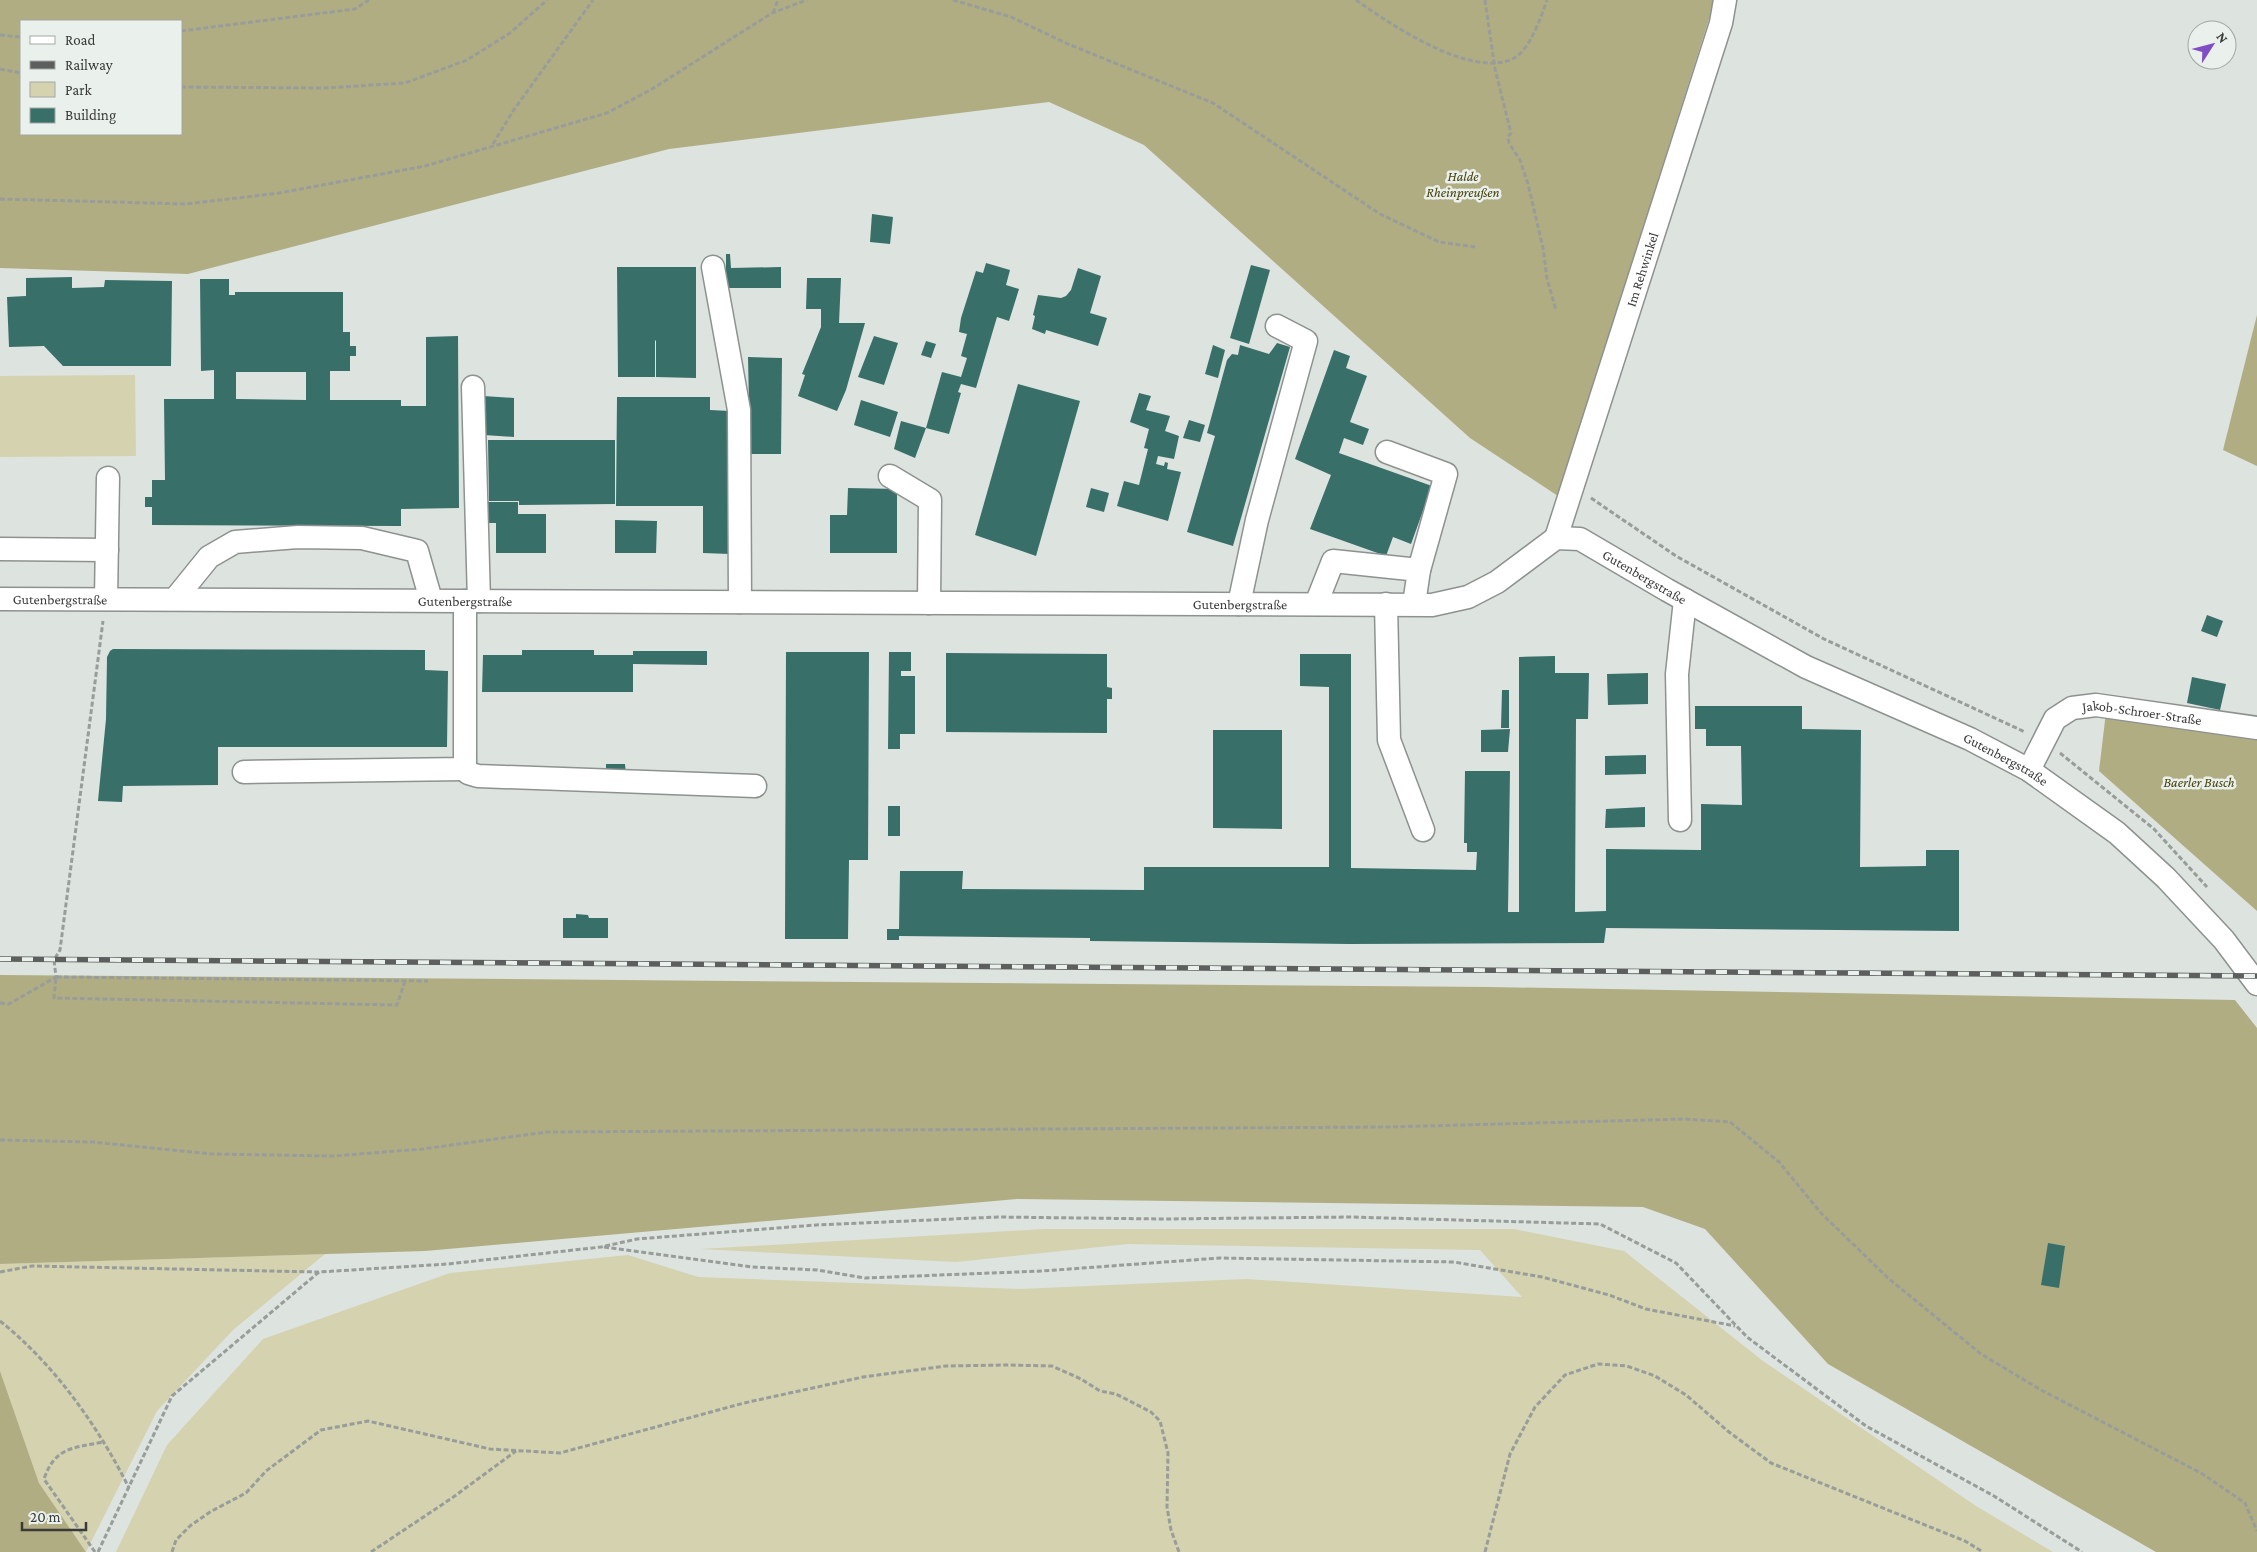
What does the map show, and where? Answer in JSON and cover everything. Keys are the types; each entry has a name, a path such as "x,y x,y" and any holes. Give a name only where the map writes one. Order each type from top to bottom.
{"street":[{"name":"Im Rehwinkel","path":"1556,538 1721,23 1725,0"},
{"path":"713,267 739,410 740,602"},
{"path":"1239,604 1258,520 1306,341 1277,326"},
{"path":"473,386 472,601 466,769 468,773 478,776 755,786"},
{"path":"1387,452 1446,474 1419,570 1414,604"},
{"path":"890,476 930,500 929,602"},
{"path":"106,599 108,478"},
{"path":"175,599 208,556 235,542 298,537 362,538 417,551 431,600"},
{"name":"Gutenbergstraße","path":"0,599 1432,605 1468,597 1497,582 1556,538 1580,538 1685,600 1806,667 1970,739 2029,770 2117,833 2166,878 2224,940 2257,984"},
{"path":"0,550 107,550"},
{"path":"1316,604 1333,561 1419,570"},
{"path":"1680,820 1677,674 1685,600"},
{"path":"1386,604 1389,740 1423,830"},
{"name":"Jakob-Schroer-Straße","path":"2029,770 2055,720 2072,708 2096,705 2257,728"},
{"path":"244,772 466,769"}],"path":[{"path":"182,31 355,9 369,0"},
{"path":"182,88 325,88 405,83 467,60 510,33 547,0"},
{"path":"492,145 518,104 593,0"},
{"path":"772,13 778,0"},
{"path":"0,199 129,204 195,202 279,193 416,168 607,113 652,89 772,13 807,0"},
{"path":"953,0 1011,17 1068,44 1213,103 1380,214 1440,242 1476,247"},
{"path":"1356,0 1409,33 1451,55 1486,64 1516,56 1536,31 1548,0"},
{"path":"1485,0 1495,62 1511,133 1508,137 1509,143 1520,160 1528,184 1543,248 1547,279 1556,310"},
{"path":"0,34 20,37"},
{"path":"0,69 20,73"},
{"path":"106,599 60,950 54,960 56,978 54,998 397,1005 405,981"},
{"path":"0,1003 9,1004 56,978 428,981"},
{"path":"0,1140 92,1142 211,1154 334,1156 422,1149 547,1132 1377,1127 1684,1119 1730,1122 1779,1162 1821,1213 1888,1278 1981,1354 2041,1390 2201,1473 2245,1503 2257,1531"},
{"path":"0,1272 32,1266 319,1272 448,1264 601,1247 637,1239 816,1225 998,1217 1164,1220 1351,1217 1600,1224 1676,1263 1747,1338 1866,1426 1994,1496 2082,1552"},
{"path":"601,1247 752,1267 817,1270 866,1278 1042,1271 1220,1258 1454,1262 1542,1278 1609,1295 1646,1308 1736,1326"},
{"path":"102,1442 66,1449 49,1463 44,1478 96,1552 129,1488 172,1396 319,1272"},
{"path":"0,1321 50,1369 115,1461 129,1488"},
{"path":"1485,1552 1510,1454 1535,1408 1565,1376 1598,1364 1627,1366 1655,1376 1686,1395 1728,1432 1771,1463 1965,1541 1983,1552"},
{"path":"172,1552 176,1540 190,1526 210,1512 246,1493 266,1471 321,1430 368,1421 490,1449 560,1453 744,1402 863,1377 946,1366 1052,1366 1081,1379 1100,1391 1116,1394 1151,1412 1160,1421 1168,1453 1166,1507 1171,1530 1179,1552"},
{"path":"371,1552 452,1498 516,1451"}],"green space":[{"name":"Halde Rheinpreußen","path":"0,0 1715,0 1558,496 1470,438 1144,145 1049,102 669,149 188,274 0,268"},
{"path":"2257,315 2257,466 2223,450"},
{"path":"135,375 136,456 0,457 0,376"},
{"name":"Baerler Busch","path":"2106,712 2257,732 2257,911 2099,771"},
{"path":"0,975 1490,987 2235,1000 2257,1028 2257,1552 2156,1552 1828,1364 1705,1229 1643,1207 1017,1199 425,1251 0,1264"},
{"path":"1045,1229 1514,1229 1624,1251 1763,1361 1976,1506 2053,1552 116,1552 167,1445 263,1339 450,1273 628,1255 698,1277 1020,1289 1246,1279 1522,1297 1480,1250 1128,1244 956,1262 700,1249"},
{"path":"325,1254 233,1330 157,1411 86,1552 39,1483 0,1371 0,1264"},
{"path":"0,1371 39,1483 86,1552 0,1552"}],"building":[{"path":"872,214 893,217 890,244 870,242"},
{"path":"726,254 730,254 731,268 781,267 781,288 726,288"},
{"path":"986,263 1010,270 1006,285 1019,289 1009,321 997,317 976,388 961,384 958,392 961,393 949,434 926,428 942,372 961,377 967,358 961,356 967,334 959,332 961,318 976,271 983,273"},
{"path":"1251,265 1270,270 1249,344 1230,338"},
{"path":"617,267 696,267 696,378 656,377 656,340 655,377 618,377"},
{"path":"1078,268 1101,276 1090,313 1107,318 1098,346 1046,330 1045,334 1032,329 1038,295 1061,298 1066,296 1071,290"},
{"path":"72,277 72,288 104,287 105,280 172,281 171,366 63,366 44,346 9,347 7,297 26,296 26,278"},
{"path":"807,278 841,278 839,323 865,323 846,390 837,411 798,396 805,375 802,374 821,327 821,309 806,309"},
{"path":"200,279 229,279 229,295 235,295 235,292 343,292 343,332 350,332 350,346 356,346 356,356 350,356 350,371 330,371 330,400 401,400 401,406 426,406 426,337 458,336 459,508 401,509 401,526 152,525 152,507 145,507 145,497 152,497 152,480 165,480 164,399 214,399 214,370 201,371","holes":["236,372 306,372 306,400 236,399"]},
{"path":"874,336 898,343 884,385 858,377"},
{"path":"926,341 936,344 931,358 921,355"},
{"path":"1277,343 1290,347 1233,546 1187,532 1215,436 1207,433 1227,360 1232,354 1238,355 1240,345 1269,354"},
{"path":"1213,345 1225,350 1218,378 1205,374"},
{"path":"1334,350 1350,356 1346,368 1367,376 1350,422 1369,429 1363,445 1344,438 1339,453 1432,486 1411,544 1393,537 1386,556 1310,529 1331,475 1295,459"},
{"path":"748,357 782,358 781,454 750,454"},
{"path":"1018,384 1080,401 1036,556 975,535"},
{"path":"1139,393 1151,396 1146,410 1170,416 1165,431 1179,436 1174,459 1158,456 1156,464 1164,466 1165,462 1168,463 1167,469 1181,472 1168,521 1117,506 1124,481 1139,485 1148,449 1144,448 1149,429 1130,422"},
{"path":"483,396 514,398 514,437 484,435"},
{"path":"617,397 710,397 710,410 730,411 730,554 703,553 703,506 616,506"},
{"path":"861,400 898,412 890,437 854,425"},
{"path":"1189,420 1205,425 1200,442 1183,438"},
{"path":"901,421 926,428 915,458 894,449"},
{"path":"488,440 615,440 615,504 519,505 519,501 489,501"},
{"path":"848,488 897,489 897,553 830,553 830,515 847,515"},
{"path":"1091,488 1109,493 1104,512 1086,507"},
{"path":"488,502 518,502 518,514 546,514 546,553 496,553 496,523 488,523"},
{"path":"615,520 657,521 656,553 615,553"},
{"path":"2207,615 2223,621 2217,637 2201,631"},
{"path":"113,649 425,650 425,670 448,671 447,747 218,747 218,785 123,786 122,802 98,801 106,719 107,657"},
{"path":"522,650 594,650 594,655 633,655 633,651 707,651 707,665 633,664 633,692 482,692 483,655 522,655"},
{"path":"786,652 869,652 868,860 849,860 848,939 785,939"},
{"path":"889,652 911,652 911,671 901,671 901,676 915,676 915,734 900,734 900,749 888,749"},
{"path":"946,653 1107,654 1107,687 1112,688 1112,699 1107,699 1107,733 946,732"},
{"path":"1300,654 1351,654 1351,868 1476,870 1477,852 1467,852 1467,843 1464,843 1465,771 1510,771 1508,912 1519,912 1519,657 1555,656 1555,673 1589,673 1588,719 1576,719 1575,912 1606,911 1606,849 1701,850 1701,804 1742,805 1741,746 1706,746 1706,729 1695,729 1695,706 1802,706 1802,729 1861,730 1860,867 1926,866 1926,850 1959,850 1959,931 1606,928 1604,943 1349,944 1090,941 1090,938 899,936 899,940 887,940 887,929 899,929 900,871 963,871 962,889 1144,890 1144,867 1329,867 1329,687 1300,686"},
{"path":"1648,673 1648,704 1608,705 1607,674"},
{"path":"2192,677 2226,684 2220,710 2187,703"},
{"path":"1502,690 1509,690 1509,728 1501,728"},
{"path":"1510,729 1508,752 1481,752 1481,730"},
{"path":"1213,730 1282,730 1282,829 1213,828"},
{"path":"1646,755 1646,774 1605,775 1605,756"},
{"path":"606,764 625,764 626,775 606,775"},
{"path":"888,806 900,806 900,836 888,836"},
{"path":"1645,807 1645,827 1605,828 1606,809"},
{"path":"576,914 588,915 589,918 608,918 608,938 563,938 563,918 576,918"},
{"path":"2048,1243 2065,1246 2059,1288 2041,1285"}],"railway":[{"path":"0,959 2257,976"}]}
